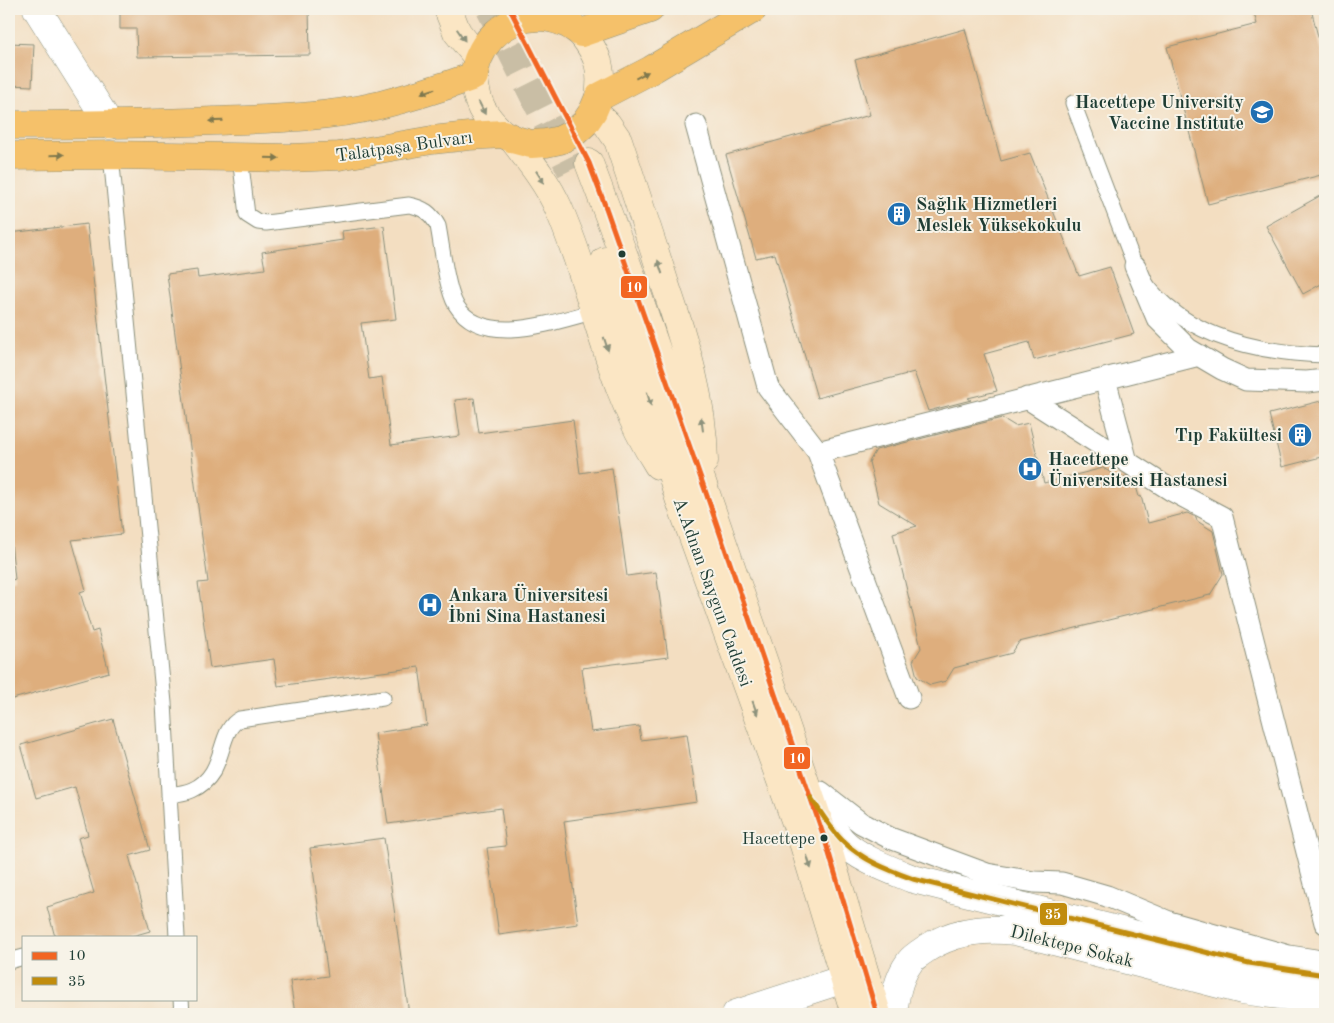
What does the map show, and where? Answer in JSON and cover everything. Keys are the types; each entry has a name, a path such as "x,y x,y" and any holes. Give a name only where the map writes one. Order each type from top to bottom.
{"main road":[{"path":"448,9 457,32 476,67"},
{"path":"650,9 569,22 532,17 514,21 499,30 486,42 476,67 475,92 481,109 490,123 507,136 530,161 557,206 582,268 631,415 649,451 679,498"},
{"name":"Talatpaşa Bulvarı","path":"9,156 111,155 289,158 339,156 432,140 507,136 531,144 546,144 574,133 585,123 596,104 754,9"},
{"path":"569,22 592,47 599,63 602,80 596,104 618,140 688,353 699,398 704,433 705,490"},
{"path":"9,126 110,125 289,118 334,113 378,105 420,94 476,67"},
{"name":"A.Adnan Saygun Caddesi","path":"855,1014 804,845 679,498 640,364 608,269 580,167 624,256 705,490 816,795 825,840 877,1014"}],"street":[{"path":"37,9 110,125"},
{"path":"696,125 768,387 818,452 909,698"},
{"path":"1134,266 1157,318 1188,348 1222,369 1246,380 1307,382 1325,380"},
{"path":"818,452 1199,355"},
{"path":"1105,379 1127,462"},
{"path":"1027,398 1171,490 1222,517 1325,923"},
{"path":"816,795 861,823 890,838 987,874 1034,882 1062,883 1107,896 1178,924 1282,954 1325,962"},
{"name":"Dilektepe Sokak","path":"816,795 842,841 854,851 894,872 913,879 1249,963 1325,975"},
{"name":"Dilektepe Sokak","path":"900,1004 894,1002 900,978 910,961 929,946 948,937 971,931 996,928 1015,930 1242,990 1325,1001"},
{"path":"900,1004 912,975 928,960 948,947 970,940 990,938 1013,940 1250,1001 1325,1011"},
{"path":"736,1014 844,979"}],"lane":[{"path":"1073,103 1134,266 1140,278 1151,292 1170,310 1206,331 1255,347 1302,354 1325,354"},
{"path":"111,155 164,703 178,936"},
{"path":"240,157 247,215 258,222 409,205 420,207 427,211 438,226 451,293 456,304 464,315 481,326 492,329 506,329 546,324 596,311"},
{"path":"169,795 192,790 209,776 217,765 229,728 232,723 240,719 383,698"},
{"path":"9,961 22,958"},
{"path":"181,1000 182,1014"}],"building":[{"path":"120,9 309,9 310,55 137,57 136,29 120,29"},
{"path":"1253,9 1311,9 1325,64 1325,174 1208,204 1167,47 1257,24"},
{"name":"Sağlık Hizmetleri Meslek Yüksekokulu","path":"965,29 1001,161 1030,153 1079,276 1110,267 1134,334 1034,360 1029,342 984,354 997,391 928,411 914,372 817,398 775,254 756,258 726,155 870,115 855,60"},
{"path":"9,43 34,44 32,86 9,85"},
{"path":"1325,193 1325,282 1303,294 1266,226"},
{"path":"87,224 122,534 72,540 86,590 80,592 92,632 98,630 109,672 9,700 9,581 15,579 9,524 9,233"},
{"path":"384,226 396,319 361,323 369,379 382,377 391,445 460,436 455,400 474,398 479,433 573,420 580,473 612,468 627,576 656,572 668,657 582,668 591,732 639,726 641,740 687,734 697,802 564,821 578,924 499,935 487,848 506,846 501,808 388,824 375,733 427,725 419,667 278,686 274,659 210,668 198,583 208,582 167,274 197,270 198,278 265,269 262,252 343,240 342,231"},
{"name":"Tıp Fakültesi","path":"1325,400 1325,456 1282,467 1269,414"},
{"path":"1002,418 1015,426 1029,423 1044,483 1103,468 1120,478 1127,476 1135,482 1148,523 1187,513 1196,517 1197,521 1213,531 1223,574 1210,595 1019,642 1012,653 954,668 946,681 930,685 917,677 913,661 921,648 893,533 917,526 879,503 869,462 876,450"},
{"path":"113,719 150,850 129,856 150,931 132,936 55,936 47,907 94,893 78,838 88,835 75,787 36,798 21,745"},
{"path":"384,838 409,1014 295,1014 290,981 328,976 310,848"}],"tunnel":[{"path":"490,9 571,170"}],"transit line":[{"name":"10","path":"510,9 589,163 606,208 825,840 877,1014"},
{"name":"35","path":"811,798 826,821 851,848 876,864 913,879 1249,963 1325,975"}],"place":[{"name":"Hacettepe University Vaccine Institute","path":"1262,112"},
{"name":"Sağlık Hizmetleri Meslek Yüksekokulu","path":"899,214"},
{"name":"Tıp Fakültesi","path":"1300,435"},
{"name":"Hacettepe Üniversitesi Hastanesi","path":"1030,469"},
{"name":"Ankara Üniversitesi İbni Sina Hastanesi","path":"430,605"},
{"name":"Hacettepe","path":"824,838"}]}
